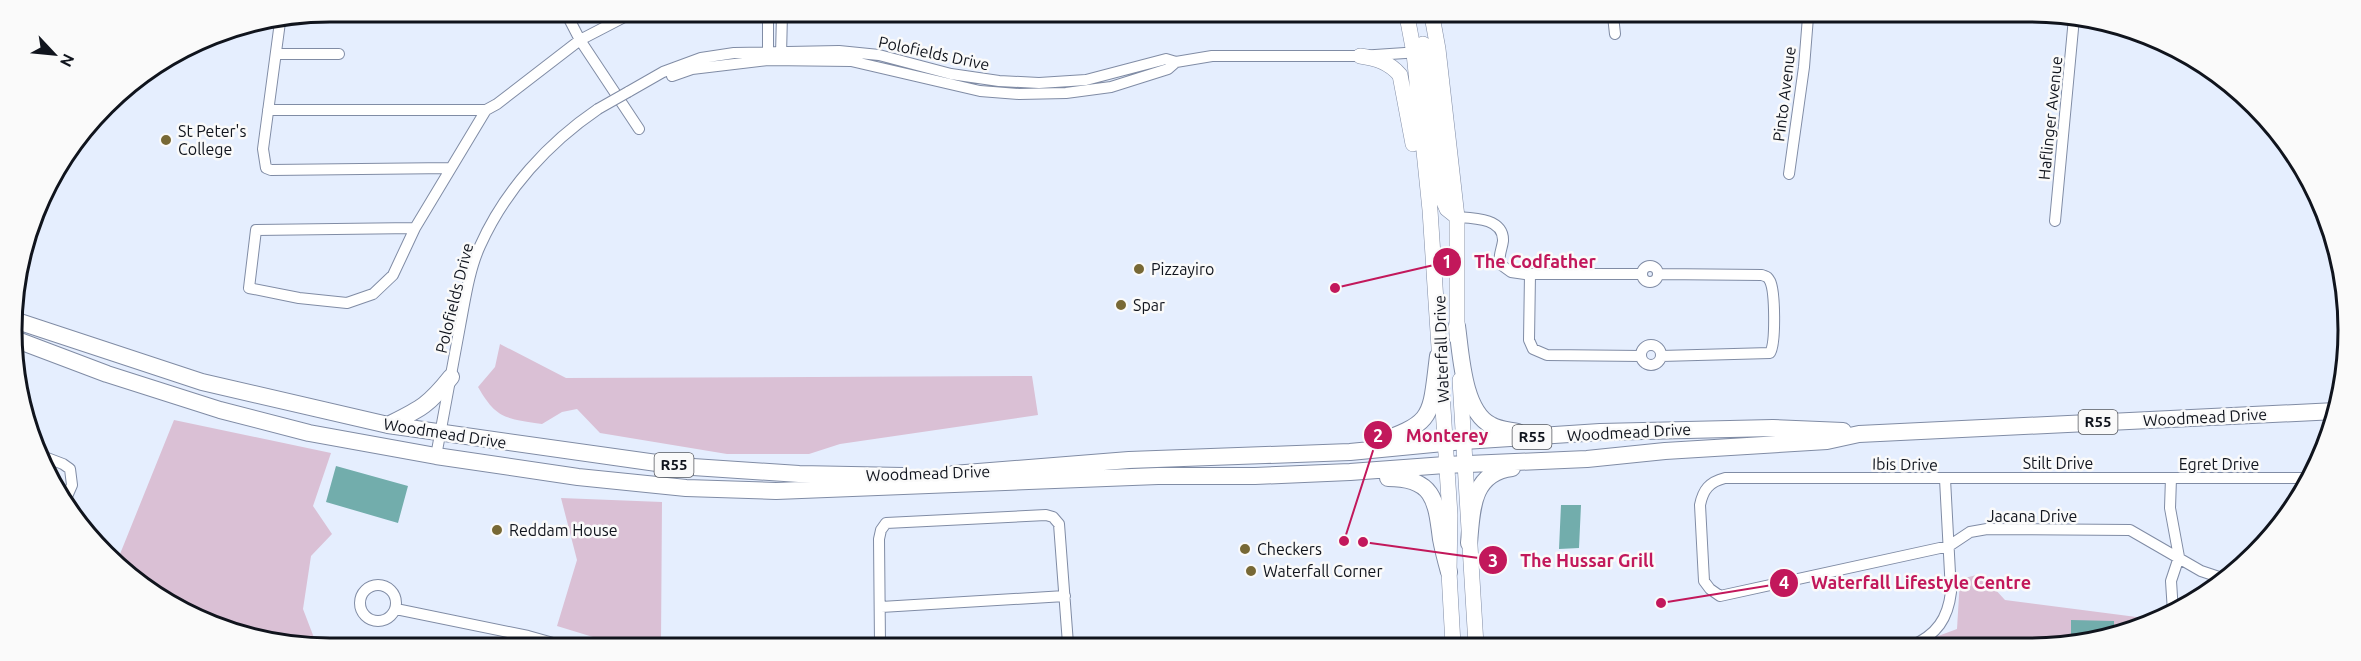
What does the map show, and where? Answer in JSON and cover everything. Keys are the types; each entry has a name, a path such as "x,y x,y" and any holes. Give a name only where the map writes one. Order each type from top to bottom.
{"main road":[{"name":"Waterfall Drive","path":"1410,22 1425,51 1457,217 1457,326 1476,638"},
{"path":"1418,22 1425,51"},
{"name":"Waterfall Drive","path":"1431,22 1425,51 1430,210 1450,515 1449,572 1453,638"},
{"path":"1360,56 1379,60 1395,69 1400,75 1422,196 1430,210"},
{"name":"Woodmead Drive","path":"22,323 202,382 388,425 678,466 799,474 887,477 1129,460 1350,452 1464,441 1600,432 1773,428 1838,430 1859,434"},
{"path":"1457,326 1472,404 1477,415 1485,422 1502,429 1531,434 1600,432"},
{"name":"Woodmead Drive","path":"23,342 107,374 220,410 309,433 436,456 578,477 686,488 776,491 1158,476 1255,477 1587,459 1665,451 1827,441 1859,434 2328,411"},
{"path":"1350,452 1401,434 1421,422 1431,407 1438,356"},
{"path":"388,425 428,404 451,377"},
{"path":"1469,543 1472,513 1478,490 1485,479 1493,473 1505,469 1587,459"},
{"path":"1350,472 1380,478 1412,480 1429,490 1438,515 1441,542 1449,572"}],"street":[{"path":"571,22 580,40 639,129"},
{"path":"268,110 486,110 580,40 615,22"},
{"path":"768,22 768,56"},
{"path":"781,55 782,22"},
{"path":"1614,22 1615,34"},
{"name":"Pinto Avenue","path":"1789,174 1803,78 1808,22"},
{"name":"Haflinger Avenue","path":"2055,221 2073,25"},
{"path":"279,27 268,110 264,156 266,168 271,170 451,168"},
{"name":"Polofields Drive","path":"436,456 473,269 479,248 490,225 505,201 537,160 576,124 663,72 700,58 839,51 879,55 951,74 999,81 1039,83 1086,80 1166,59 1176,62 1212,56 1360,56 1425,51"},
{"path":"276,54 339,54"},
{"path":"415,228 256,230 249,288 299,298 347,303 373,294 393,275 415,228 486,110"},
{"path":"1457,217 1487,221 1496,225 1502,236 1499,260 1502,267 1510,272 1642,274 1643,270 1651,266 1658,270 1659,274 1762,275 1767,277 1771,283 1773,303 1773,344 1770,353 1746,355 1661,356 1660,351 1653,345 1644,347 1641,356 1547,355 1537,352 1529,340 1530,274"},
{"path":"51,459 70,469 72,485 69,492"},
{"name":"Ibis Drive","path":"1743,477 1945,479 1949,546 1723,596 1717,595 1704,581 1700,505 1702,494 1718,479 1743,477"},
{"name":"Egret Drive","path":"2179,557 2170,508 2171,478 2301,478"},
{"name":"Stilt Drive","path":"1945,479 2171,478"},
{"path":"880,638 879,539 882,527 889,522 1050,515 1059,524 1068,638"},
{"name":"Jacana Drive","path":"1949,546 1965,535 1982,530 2130,530 2200,571 2216,576"},
{"path":"1927,638 1941,625 1947,614 1951,591 1949,546"},
{"path":"2172,604 2171,581 2179,557"},
{"path":"881,608 1065,596"},
{"path":"396,609 534,638"}],"shaded area":[{"path":"500,344 566,378 1032,376 1038,415 840,444 809,454 727,454 600,433 577,409 562,412 542,424 504,416 491,406 478,387 495,367"},
{"path":"174,420 331,453 313,506 332,534 311,556 303,609 314,638 270,633 231,622 194,607 159,587 120,555"},
{"path":"336,466 408,486 398,523 326,502"},
{"path":"561,498 662,502 661,638 596,638 557,626 577,560"},
{"path":"1561,505 1581,505 1579,548 1559,549"},
{"path":"1981,574 2005,600 2141,618 2091,633 2051,638 1933,638 1957,629 1960,579"},
{"path":"2071,620 2114,621 2114,627 2071,635"}],"place":[{"name":"St Peter's College","path":"166,140"},
{"name":"Pizzayiro","path":"1139,269"},
{"name":"The Codfather","path":"1335,288"},
{"name":"Spar","path":"1121,305"},
{"name":"Reddam House","path":"497,530"},
{"name":"Monterey","path":"1344,541"},
{"name":"The Hussar Grill","path":"1363,542"},
{"name":"Checkers","path":"1245,549"},
{"name":"Waterfall Corner","path":"1251,571"},
{"name":"Waterfall Lifestyle Centre","path":"1661,603"}]}
